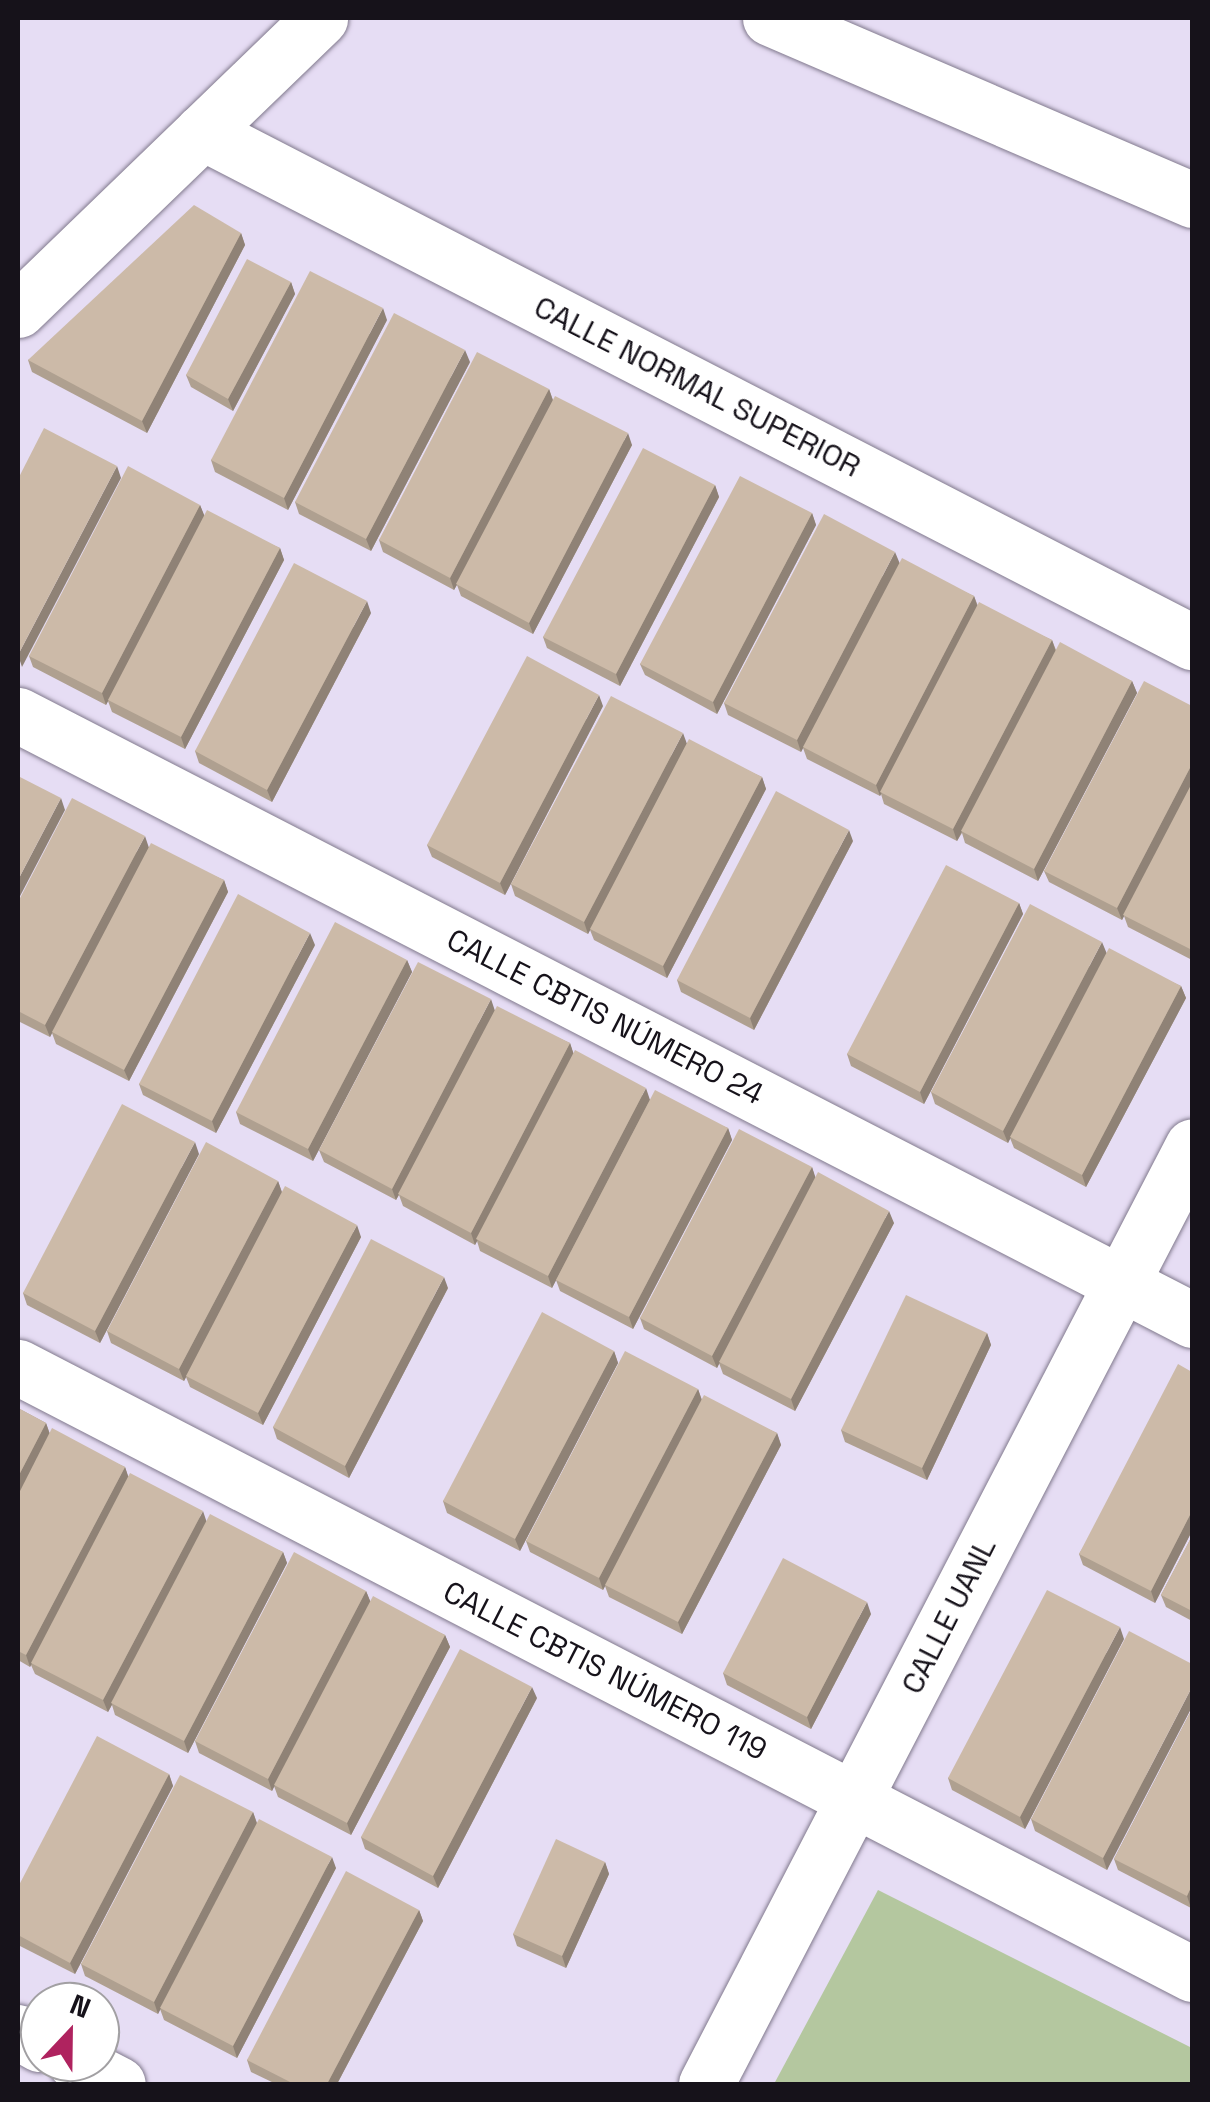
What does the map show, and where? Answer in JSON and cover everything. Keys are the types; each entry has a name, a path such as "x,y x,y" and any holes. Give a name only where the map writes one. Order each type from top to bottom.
{"street":[{"path":"18,310 320,18"},
{"path":"770,18 1192,200"},
{"name":"CALLE NORMAL SUPERIOR","path":"202,132 1192,642"},
{"name":"CALLE CBTIS NÚMERO 24","path":"18,714 1192,1320"},
{"name":"CALLE UANL","path":"706,2084 1192,1147"},
{"name":"CALLE CBTIS NÚMERO 119","path":"18,1367 1192,1974"}],"green space":[{"path":"878,1890 1192,2048 1192,2084 774,2084"}],"building":[{"path":"194,205 241,233 142,421 28,360"},
{"path":"247,259 291,282 228,399 186,375"},
{"path":"310,271 383,308 284,498 211,460"},
{"path":"394,313 465,350 366,539 295,502"},
{"path":"477,352 549,389 450,578 379,540"},
{"path":"555,396 628,433 529,623 456,584"},
{"path":"44,428 117,466 18,655 18,479"},
{"path":"643,448 715,485 616,674 543,637"},
{"path":"128,466 200,505 102,693 29,656"},
{"path":"740,476 812,513 713,702 640,664"},
{"path":"207,510 280,548 181,737 108,700"},
{"path":"824,514 895,552 797,740 724,703"},
{"path":"902,558 974,596 876,785 803,747"},
{"path":"294,563 367,601 267,790 195,751"},
{"path":"979,602 1052,640 953,829 880,792"},
{"path":"1060,642 1132,681 1034,869 961,831"},
{"path":"527,656 599,695 500,883 427,845"},
{"path":"1144,681 1192,706 1192,764 1117,908 1044,871"},
{"path":"611,696 683,733 584,922 511,884"},
{"path":"689,739 762,777 663,966 590,929"},
{"path":"18,776 61,798 18,880"},
{"path":"1192,783 1192,950 1123,915"},
{"path":"776,791 849,830 750,1018 677,980"},
{"path":"72,798 145,836 45,1025 18,1011 18,902"},
{"path":"151,843 224,880 124,1070 52,1032"},
{"path":"946,865 1019,903 920,1092 847,1054"},
{"path":"238,894 310,933 212,1121 139,1084"},
{"path":"1030,904 1102,942 1003,1131 931,1092"},
{"path":"335,922 407,960 308,1149 236,1112"},
{"path":"1109,948 1181,986 1082,1175 1010,1137"},
{"path":"418,962 491,999 392,1189 319,1150"},
{"path":"497,1006 570,1043 471,1233 398,1194"},
{"path":"575,1050 646,1088 548,1276 476,1239"},
{"path":"655,1090 728,1128 629,1317 556,1280"},
{"path":"122,1104 195,1142 95,1331 23,1293"},
{"path":"739,1129 812,1167 712,1356 640,1318"},
{"path":"206,1142 278,1181 179,1369 107,1331"},
{"path":"818,1172 889,1211 791,1399 719,1362"},
{"path":"285,1186 357,1225 258,1413 186,1376"},
{"path":"371,1239 444,1277 345,1466 273,1427"},
{"path":"906,1295 987,1333 922,1468 841,1430"},
{"path":"542,1312 614,1351 515,1539 443,1501"},
{"path":"625,1351 698,1389 599,1578 526,1541"},
{"path":"1178,1364 1192,1372 1192,1511 1151,1591 1079,1554"},
{"path":"704,1395 777,1433 678,1622 605,1585"},
{"path":"18,1408 46,1423 18,1477"},
{"path":"52,1428 125,1467 26,1655 18,1651 18,1495"},
{"path":"130,1473 203,1511 103,1700 31,1663"},
{"path":"210,1514 283,1552 184,1741 111,1703"},
{"path":"1192,1536 1192,1611 1161,1595"},
{"path":"294,1552 366,1591 268,1779 195,1741"},
{"path":"783,1558 867,1602 807,1717 723,1673"},
{"path":"1047,1590 1120,1627 1020,1817 948,1778"},
{"path":"373,1596 445,1635 347,1823 274,1785"},
{"path":"1129,1631 1192,1664 1192,1687 1103,1858 1031,1819"},
{"path":"460,1649 532,1687 433,1876 361,1837"},
{"path":"1192,1709 1192,1885 1187,1896 1114,1859"},
{"path":"97,1736 169,1774 70,1963 18,1935 18,1887"},
{"path":"180,1775 253,1812 154,2002 81,1964"},
{"path":"259,1819 332,1857 233,2046 160,2008"},
{"path":"556,1839 605,1862 562,1956 513,1934"},
{"path":"346,1871 419,1910 327,2084 294,2084 247,2060"}]}
